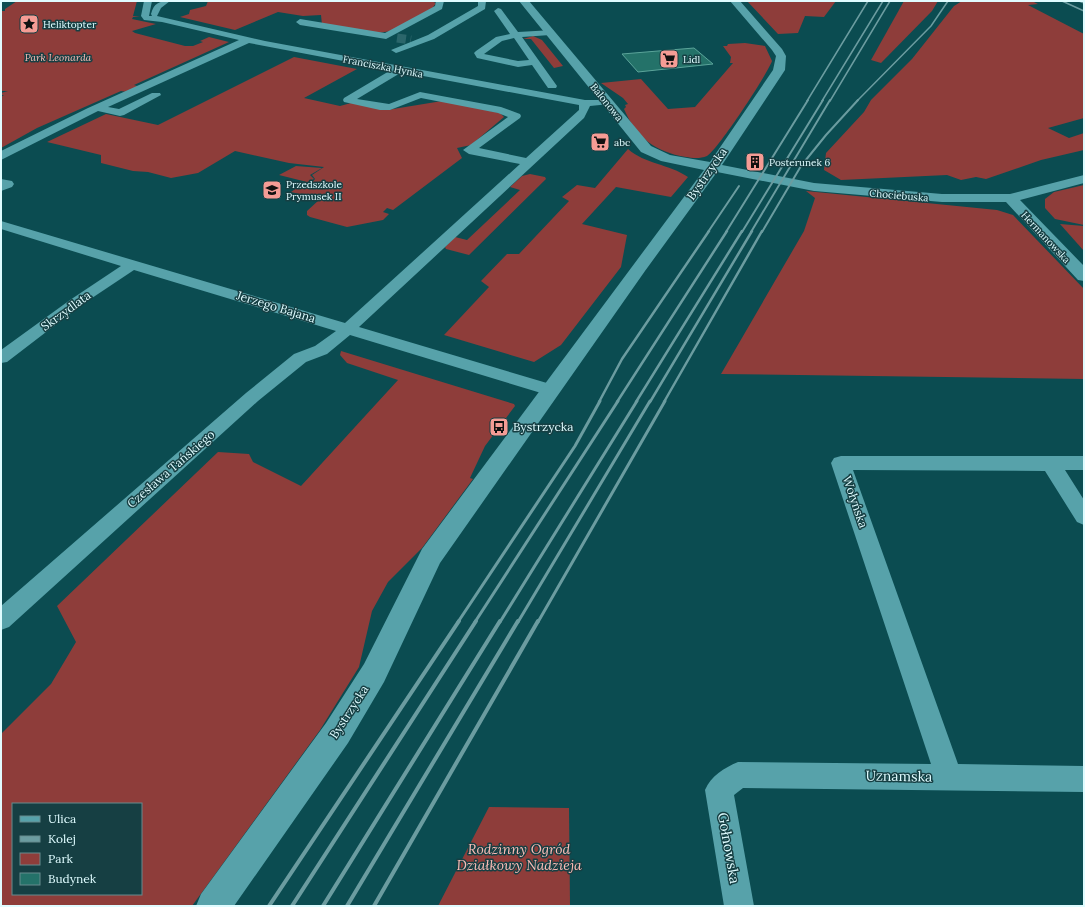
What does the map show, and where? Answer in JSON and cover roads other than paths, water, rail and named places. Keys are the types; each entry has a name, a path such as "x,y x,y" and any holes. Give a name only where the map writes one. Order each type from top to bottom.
{"street":[{"name":"Franciszka Hynka","path":"148,1 145,17 158,14 265,44 585,103 606,102"},
{"path":"158,14 157,7 166,1"},
{"path":"386,36 439,7 440,1"},
{"path":"396,50 475,13 482,7 482,1"},
{"name":"Balonowa","path":"524,1 646,149 666,158 713,168"},
{"name":"Bystrzycka","path":"213,906 336,733 374,674 415,586 432,556 713,168 722,152 774,78 781,62 781,56 773,43 735,1"},
{"path":"492,20 501,15 551,85 533,85 518,82"},
{"path":"300,22 397,38"},
{"path":"535,62 518,64 485,58 479,54 496,41 516,35 550,32"},
{"path":"1,156 98,108 248,40"},
{"path":"247,52 265,44"},
{"path":"400,69 348,100 380,107 390,107 420,95 501,110 516,116 469,150 528,162"},
{"path":"178,72 198,75"},
{"path":"98,108 120,113 163,92"},
{"name":"Czesława Tańskiego","path":"1,620 252,397 300,358 322,350 348,329 414,266 580,116 584,110 585,103"},
{"name":"Chociebuska","path":"713,168 814,187 954,199 1017,196 1084,179"},
{"path":"1,183 8,184 1,187"},
{"name":"Hermanowska","path":"1017,196 1084,261"},
{"name":"Hermanowska","path":"1017,196 1084,276"},
{"name":"Jerzego Bajana","path":"1,225 551,390"},
{"name":"Skrzydlata","path":"1,358 75,303 133,264"},
{"name":"Wołyńska","path":"949,776 842,463 1051,464"},
{"path":"1051,464 1084,463"},
{"path":"1051,464 1084,517"},
{"name":"Uznamska","path":"720,790 738,774 1084,779"},
{"name":"Gołnowska","path":"720,790 739,906"}],"tunnel":[{"path":"397,38 411,40"}],"railway":[{"path":"807,101 868,1"},
{"path":"822,101 883,1"},
{"path":"830,101 890,1"},
{"path":"857,101 931,26 948,1"},
{"path":"1062,1 1084,11"},
{"path":"1079,1 1084,3"},
{"path":"726,232 808,100"},
{"path":"742,232 823,100"},
{"path":"751,232 830,100"},
{"path":"762,232 801,166 826,135 858,100"},
{"path":"708,232 739,186"},
{"path":"599,402 622,359 709,231"},
{"path":"617,402 727,231"},
{"path":"636,402 742,231"},
{"path":"650,402 752,231"},
{"path":"664,402 762,231"},
{"path":"458,622 575,446 600,401"},
{"path":"475,622 618,401"},
{"path":"500,622 637,401"},
{"path":"518,622 650,401"},
{"path":"538,622 665,401"},
{"path":"269,906 459,621"},
{"path":"292,906 476,621"},
{"path":"323,906 500,621"},
{"path":"347,906 518,621"},
{"path":"374,906 538,621"}],"place":[{"name":"Heliktopter","path":"29,24"},
{"name":"Lidl","path":"669,59"},
{"name":"abc","path":"600,142"},
{"name":"Posterunek 6","path":"755,162"},
{"name":"Przedszkole Prymusek II","path":"272,190"},
{"name":"Bystrzycka","path":"499,427"}],"park label":[{"name":"Park Leonarda","path":"58,57"},
{"name":"Rodzinny Ogród Działkowy Nadzieja","path":"519,858"}]}
